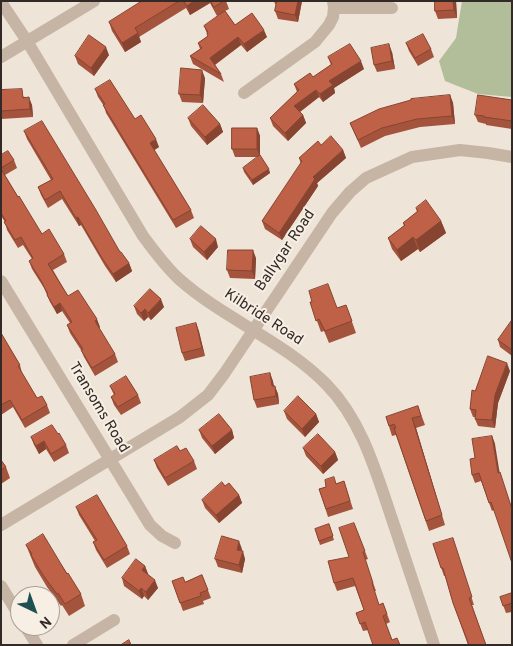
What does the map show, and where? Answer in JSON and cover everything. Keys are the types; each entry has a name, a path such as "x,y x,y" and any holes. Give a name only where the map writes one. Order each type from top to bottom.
{"street":[{"path":"1,57 94,1"},
{"name":"Kilbride Road","path":"1,2 27,41 143,236 164,264 196,293 308,367 342,402 354,420 372,460 434,645"},
{"path":"244,93 315,42 330,25 334,5 392,8"},
{"name":"Ballygar Road","path":"1,525 180,417 208,395 332,213 350,192 366,178 412,157 460,150 512,157"},
{"name":"Transoms Road","path":"1,281 150,525 162,536 175,543"},
{"path":"1,586 10,601"},
{"path":"72,645 114,620"}],"green space":[{"path":"462,1 512,1 512,97 478,94 445,81 439,61 456,38"}],"building":[{"path":"142,1 179,1 135,28 138,33 122,43 109,22"},
{"path":"184,1 194,1 187,6"},
{"path":"211,1 224,1 214,7"},
{"path":"277,1 298,1 295,15 275,11"},
{"path":"435,1 453,1 454,10 435,11"},
{"path":"225,11 235,25 252,13 264,30 244,44 238,37 210,58 221,74 190,56 202,48 198,43 208,36 204,26"},
{"path":"423,34 431,49 415,58 406,43"},
{"path":"89,35 106,47 91,68 75,56"},
{"path":"350,44 361,61 329,81 333,85 320,94 316,90 294,106 303,115 285,133 270,118 299,90 294,84 310,73 313,77 332,64 328,57"},
{"path":"389,44 392,61 374,65 371,48"},
{"path":"181,68 202,70 200,95 179,94"},
{"path":"110,80 135,119 141,115 156,139 150,143 191,210 173,220 95,89"},
{"path":"22,89 23,98 29,97 30,109 1,111 1,90"},
{"path":"450,95 452,116 417,119 382,128 358,140 350,123 379,109 411,99"},
{"path":"478,95 512,100 512,121 475,115"},
{"path":"203,105 220,124 205,137 188,118"},
{"path":"42,121 120,252 129,263 113,274 60,191 45,200 38,187 53,179 24,131"},
{"path":"232,128 257,128 257,149 232,149"},
{"path":"331,136 343,150 313,177 315,179 279,233 262,221 302,161 299,158 318,141 321,145"},
{"path":"8,151 14,160 1,168 1,155"},
{"path":"260,155 269,169 252,180 243,168"},
{"path":"1,169 42,234 49,229 64,254 48,264 68,296 78,290 97,319 95,321 115,354 92,368 81,350 83,349 67,325 72,322 60,303 54,307 47,295 43,284 29,261 33,258 21,237 15,240 4,222 6,221 1,213"},
{"path":"426,200 441,221 416,240 413,237 397,250 388,238 405,225 403,223 418,211 416,208"},
{"path":"201,226 216,239 204,252 190,239"},
{"path":"228,250 253,250 252,271 227,270"},
{"path":"328,284 337,308 346,305 352,321 325,331 319,319 316,321 310,302 312,302 309,291"},
{"path":"150,289 161,299 148,313 145,309 141,313 134,306"},
{"path":"512,320 512,350 498,340"},
{"path":"196,323 202,348 182,353 176,328"},
{"path":"1,333 37,398 42,396 47,405 22,420 10,400 1,405"},
{"path":"488,356 507,363 495,395 492,420 475,419 476,410 470,409 472,390 475,391"},
{"path":"270,373 272,386 275,386 276,396 254,400 250,377"},
{"path":"126,376 138,395 118,407 111,397 115,394 110,386"},
{"path":"298,396 316,414 302,429 284,411"},
{"path":"418,406 421,416 412,418 442,515 426,521 394,428 396,428 394,424 389,426 386,417"},
{"path":"219,414 232,430 212,446 199,430"},
{"path":"52,425 66,445 51,454 44,441 36,446 31,437"},
{"path":"318,434 335,452 321,466 303,448"},
{"path":"492,436 498,473 500,472 512,509 512,563 479,473 472,475 470,459 475,458 472,439"},
{"path":"177,446 180,451 186,448 194,461 165,478 154,460"},
{"path":"1,460 6,467 1,470"},
{"path":"334,477 336,484 344,481 350,501 326,509 319,489 326,487 325,480"},
{"path":"222,482 225,486 229,483 239,495 216,515 202,500"},
{"path":"97,495 127,546 104,560 93,542 97,540 76,507"},
{"path":"354,523 365,551 363,552 379,605 383,603 387,614 383,616 392,640 397,638 400,645 373,645 365,622 360,624 356,613 364,610 353,578 334,583 328,561 349,557 339,528"},
{"path":"329,524 333,536 319,541 315,529"},
{"path":"43,534 81,594 65,604 60,596 60,586 51,586 26,545"},
{"path":"222,536 239,541 237,550 243,551 239,565 215,559"},
{"path":"453,538 472,597 469,598 486,645 469,645 433,544"},
{"path":"136,559 145,566 142,570 155,580 146,592 141,588 139,591 122,578"},
{"path":"202,575 208,590 200,593 201,596 180,603 172,581 183,577 185,582"},
{"path":"512,593 512,603 503,606 500,597"},
{"path":"129,640 131,645 121,645"}]}
